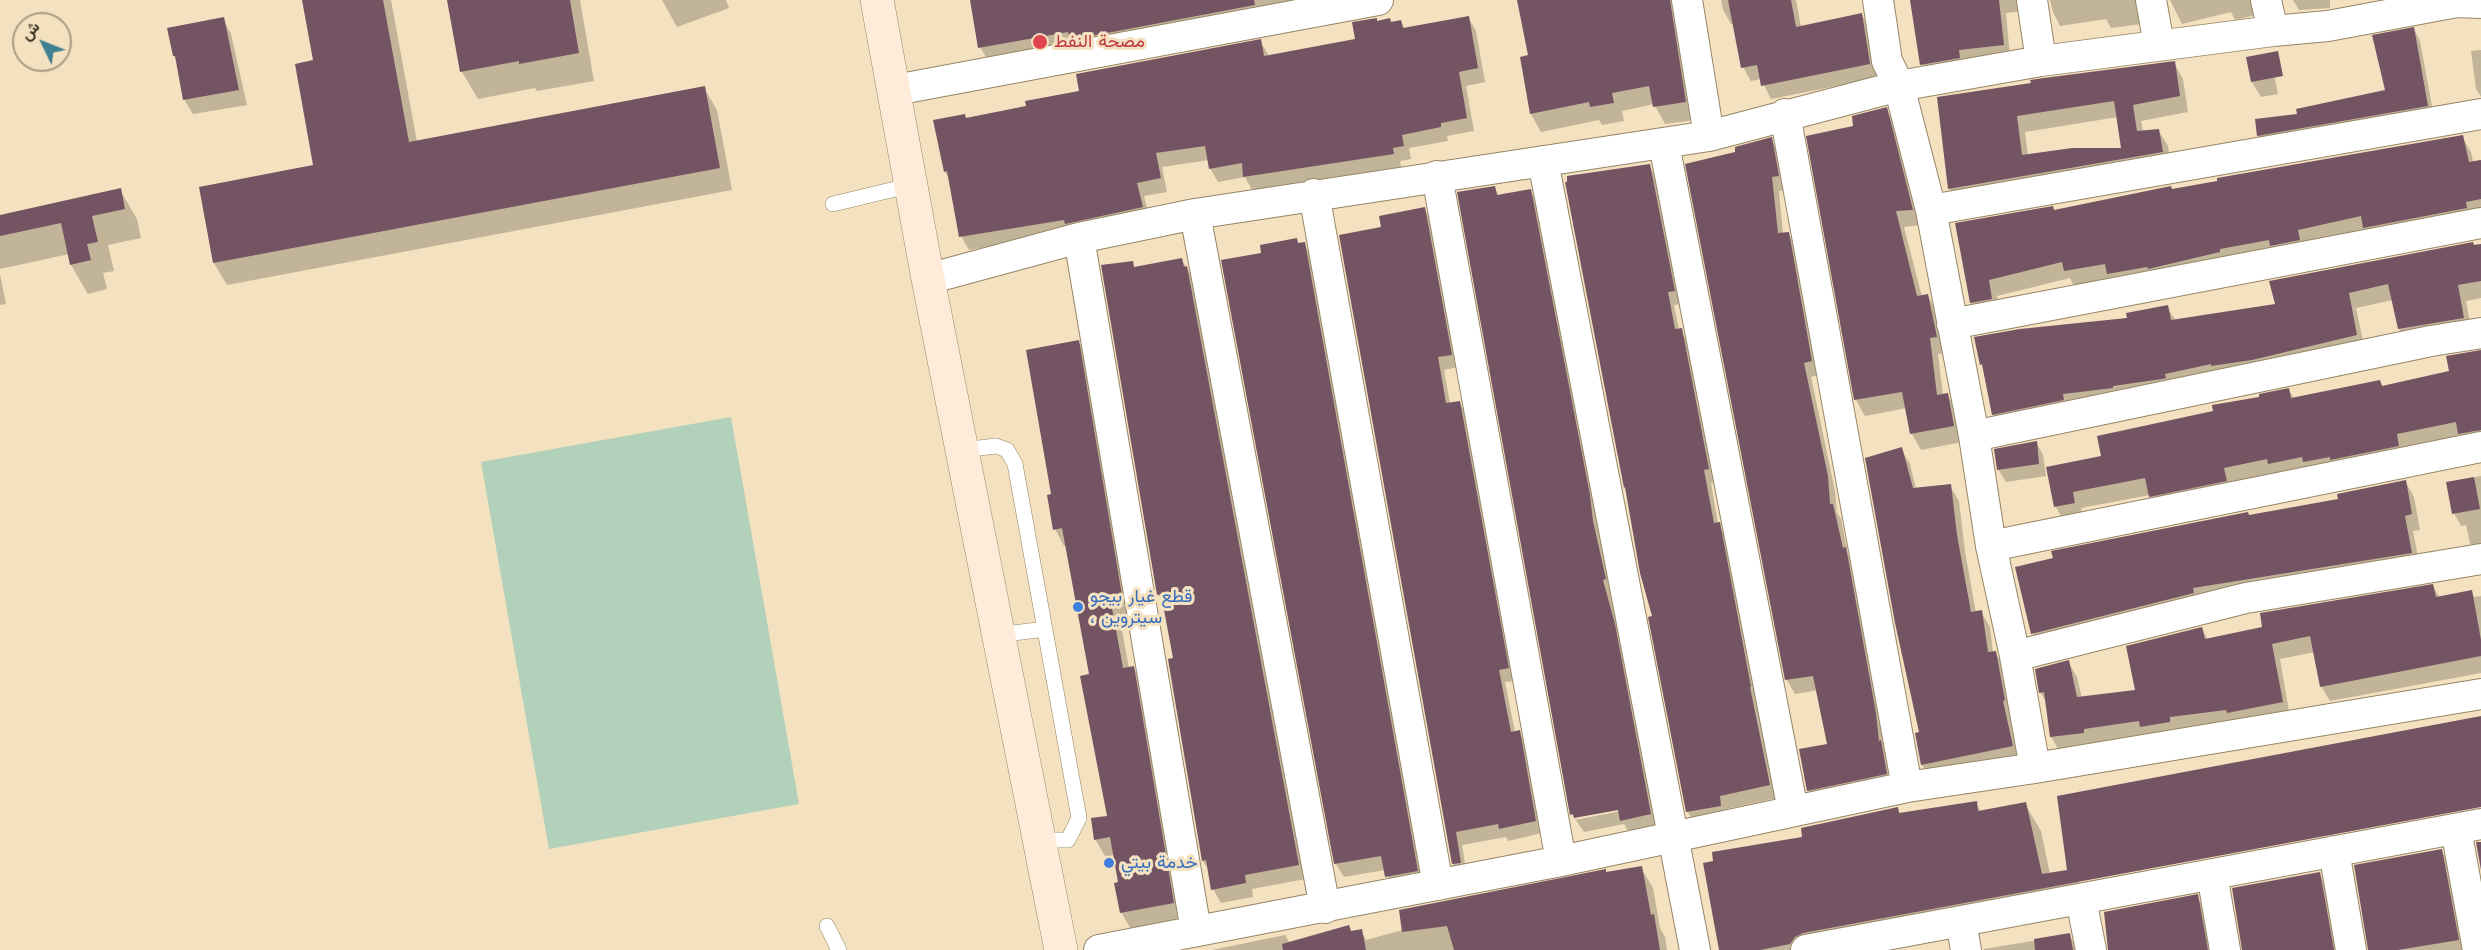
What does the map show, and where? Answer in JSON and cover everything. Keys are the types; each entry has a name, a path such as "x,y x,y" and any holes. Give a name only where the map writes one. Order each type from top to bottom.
{"street":[{"path":"878,0 928,279 1061,950"},
{"path":"895,90 1378,0"},
{"path":"1687,0 1709,136"},
{"path":"1878,0 1887,61 1899,86 1931,210 1974,436 1991,546 2015,656 2035,768"},
{"path":"2032,0 2041,61"},
{"path":"2151,0 2159,45"},
{"path":"2266,0 2272,31"},
{"path":"928,279 1079,238 1196,214 1314,194 1709,136 1785,114 1899,86 2041,61 2272,31 2328,26 2457,2 2481,3"},
{"path":"1785,114 1907,787"},
{"path":"1931,210 2481,114"},
{"path":"1664,144 1793,811"},
{"path":"1543,161 1695,950"},
{"path":"1437,176 1561,861"},
{"path":"1314,194 1438,885"},
{"path":"1196,214 1325,908"},
{"path":"1953,324 2481,223"},
{"path":"1079,238 1196,931"},
{"path":"1974,436 2431,341 2481,333"},
{"path":"1991,546 2481,447"},
{"path":"2015,656 2246,598 2481,559"},
{"path":"1099,950 1561,861 1907,787 2481,694"},
{"path":"1821,949 2468,826 2478,950"},
{"path":"2334,851 2351,950"},
{"path":"2212,874 2225,950"},
{"path":"2081,899 2091,950"},
{"path":"1961,921 1966,950"}],"lane":[{"path":"833,204 912,185"},
{"path":"962,450 996,446 1007,450 1015,464 1079,818 1068,840 1039,840"},
{"path":"998,634 1045,629"},
{"path":"827,926 839,950"}],"green space":[{"path":"731,417 799,804 549,849 481,462"}],"building":[{"path":"302,0 383,0 409,142 705,86 720,168 213,263 199,187 313,165 295,64 313,60"},
{"path":"447,0 570,0 579,53 460,72"},
{"path":"970,0 1254,0 1255,5 1070,40 1068,32 978,48"},
{"path":"1517,0 1670,0 1686,102 1653,107 1649,86 1612,93 1614,103 1590,107 1589,102 1530,114 1520,57 1528,55"},
{"path":"1728,0 1791,0 1796,27 1862,13 1870,64 1761,86 1757,65 1741,68"},
{"path":"1910,0 1999,0 2004,45 1959,50 1960,58 1920,65"},
{"path":"1469,16 1478,68 1459,72 1467,118 1441,123 1441,127 1402,135 1404,146 1393,148 1394,154 1243,177 1242,163 1209,169 1205,146 1156,153 1161,178 1137,183 1143,207 1065,224 1064,220 959,237 947,171 944,172 933,120 965,114 966,118 1026,106 1025,101 1079,91 1076,74 1261,39 1264,56 1355,39 1352,22 1377,18 1377,21 1390,18 1391,22 1401,20 1403,28"},
{"path":"224,17 239,90 183,100 167,28"},
{"path":"2414,27 2428,106 2257,136 2255,119 2297,114 2296,109 2385,90 2372,35"},
{"path":"2278,51 2283,76 2251,82 2246,57"},
{"path":"2175,61 2180,96 2133,105 2137,131 2159,129 2163,152 1948,189 1937,97 2031,83 2030,80","holes":["2114,101 2121,148 2072,148 2022,155 2017,116"]},
{"path":"1887,107 1913,210 1896,211 1917,296 1928,294 1937,337 1930,338 1937,395 1948,393 1954,426 1910,434 1902,392 1854,400 1806,136 1853,126 1852,116"},
{"path":"2463,135 2469,162 2481,160 2481,199 2466,202 2467,208 2363,228 2361,216 2298,230 2300,240 2270,246 2269,240 2220,249 2220,252 2148,269 2147,267 2107,274 2105,264 2064,271 2062,262 1989,280 1992,299 1970,303 1955,223 2053,206 2054,210 2171,186 2172,189 2217,181 2217,178"},
{"path":"1772,137 1779,176 1772,177 1778,233 1789,232 1812,361 1804,363 1828,476 1830,504 1833,504 1843,548 1846,547 1879,741 1881,740 1887,774 1807,791 1799,749 1827,744 1813,676 1785,680 1685,164 1735,152 1735,147"},
{"path":"1650,164 1675,291 1668,292 1675,329 1682,328 1709,469 1704,470 1714,523 1720,522 1770,785 1720,796 1721,806 1686,812 1648,617 1652,616 1640,573 1565,182 1567,182 1567,176"},
{"path":"1495,186 1497,195 1531,189 1590,495 1593,521 1606,579 1603,580 1615,624 1651,814 1620,821 1618,810 1574,818 1573,814 1570,815 1457,192"},
{"path":"121,188 125,209 92,216 98,242 87,244 91,260 70,265 61,223 0,236 0,215"},
{"path":"1425,207 1452,355 1438,357 1446,403 1460,401 1509,668 1499,670 1511,732 1520,730 1536,821 1499,829 1498,824 1456,832 1461,863 1452,864 1339,235 1381,227 1379,216"},
{"path":"1297,238 1298,243 1305,242 1418,871 1385,877 1381,856 1334,864 1221,260 1261,253 1260,245"},
{"path":"2473,242 2474,245 2481,244 2481,281 2458,285 2464,318 2398,329 2388,284 2349,293 2357,335 2252,360 2211,366 2211,364 2165,374 2166,378 2162,379 2063,394 2064,400 1992,415 1974,337 2020,329 2127,318 2126,313 2168,305 2171,320 2275,304 2269,281"},
{"path":"1182,258 1184,267 1187,266 1299,865 1245,875 1246,883 1211,890 1206,860 1202,861 1168,659 1173,658 1161,594 1157,595 1101,265 1133,261 1134,267"},
{"path":"1079,340 1123,601 1111,603 1123,668 1134,666 1174,903 1120,913 1114,883 1118,882 1110,837 1094,840 1091,818 1107,816 1080,676 1089,674 1062,528 1053,530 1047,495 1051,494 1026,350"},
{"path":"2481,350 2481,430 2458,434 2456,422 2397,434 2399,446 2330,460 2330,457 2303,462 2302,457 2268,464 2267,459 2224,468 2227,481 2149,497 2145,478 2073,492 2075,503 2054,507 2046,467 2101,456 2097,436 2213,411 2212,405 2259,397 2259,394 2289,388 2291,398 2380,380 2382,386 2449,371 2446,356"},
{"path":"2037,441 2039,464 1997,470 1994,449"},
{"path":"1902,447 1913,488 1951,484 1957,535 1971,612 1982,610 1988,652 1996,651 2005,700 2003,701 2013,746 1921,765 1915,733 1919,732 1895,623 1865,458"},
{"path":"2474,477 2480,509 2452,514 2446,482"},
{"path":"2406,480 2412,514 2405,516 2412,553 2193,588 2194,593 2031,634 2015,567 2053,558 2051,551 2248,512 2249,515 2338,499 2337,494"},
{"path":"2433,584 2436,597 2472,590 2481,640 2481,656 2320,687 2310,636 2272,644 2283,702 2227,713 2226,710 2170,717 2170,722 2140,727 2139,721 2084,729 2084,733 2050,737 2044,692 2039,693 2035,669 2069,660 2077,697 2135,690 2126,646 2202,627 2205,639 2262,627 2260,613"},
{"path":"2481,716 2481,807 1803,933 1795,937 1790,944 1760,950 1719,950 1703,863 1713,861 1712,852 1802,837 1801,828 1898,807 1899,813 1977,801 1978,811 2026,802 2042,874 2067,870 2057,796"},
{"path":"2476,842 2481,842 2481,870"},
{"path":"2442,849 2459,940 2398,950 2368,950 2354,865"},
{"path":"1642,866 1660,950 1454,950 1447,926 1402,932 1399,910 1606,869 1606,872"},
{"path":"2320,872 2334,950 2242,950 2232,888"},
{"path":"2198,894 2208,950 2108,950 2104,912"},
{"path":"1349,925 1351,931 1362,929 1366,950 1283,950 1282,944"},
{"path":"2070,933 2073,950 2035,950 2034,939"}],"place":[{"name":"مصحة النفط","path":"1040,42"},
{"name":"قطع غيار بيجو ، سيتروين","path":"1078,607"},
{"name":"خدمة بيتي","path":"1109,863"}]}
